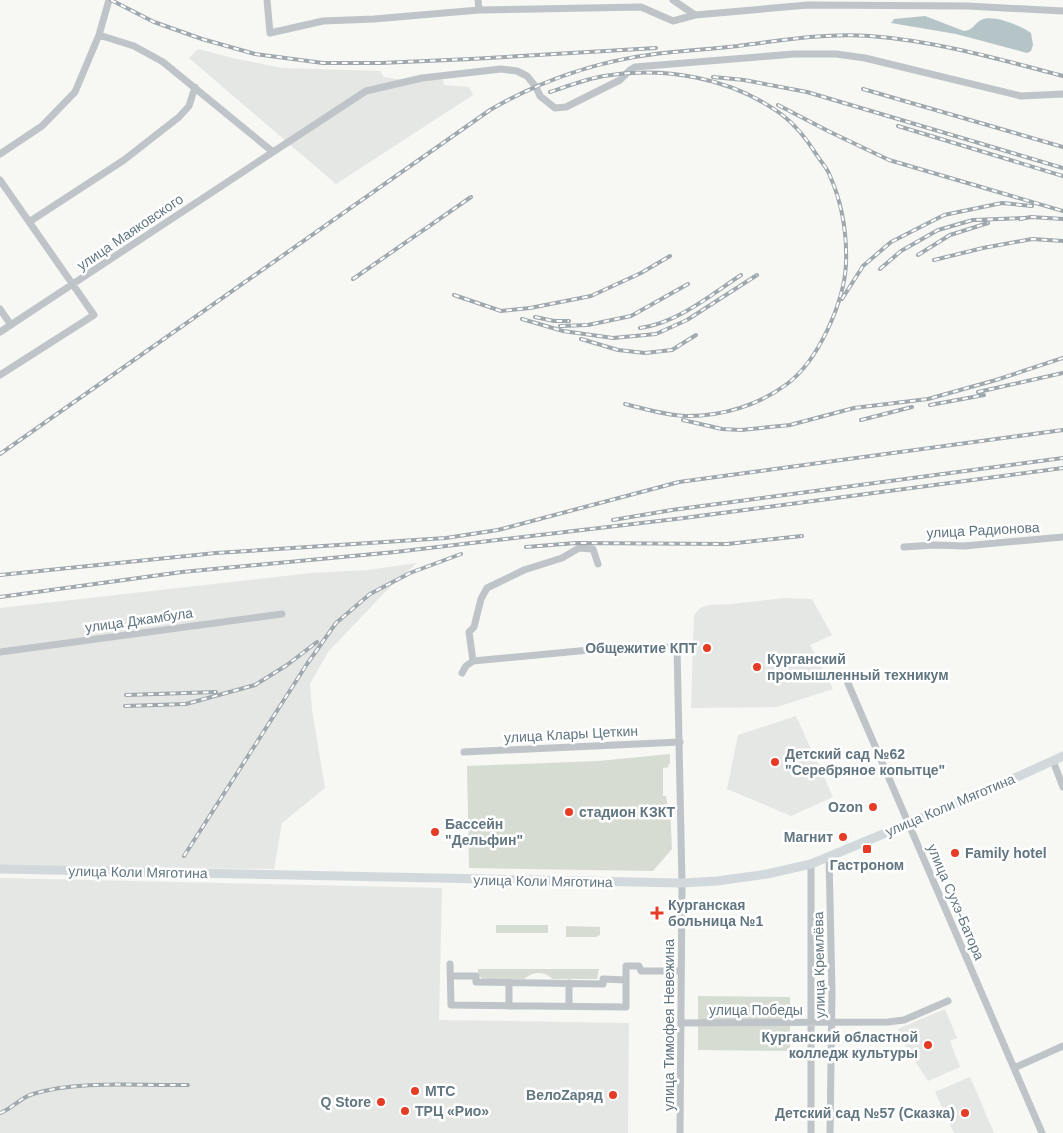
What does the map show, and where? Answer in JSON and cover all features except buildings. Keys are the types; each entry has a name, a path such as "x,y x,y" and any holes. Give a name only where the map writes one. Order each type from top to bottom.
{"main road":[{"name":"улица Коли Мяготина","path":"0,870 682,882 717,881 767,874 811,864 982,793 1063,756"}],"street":[{"path":"0,154 42,126 75,92 99,35 108,0"},
{"path":"267,0 270,33 323,21 374,19 479,10 640,7 673,21 695,15 808,2 967,6 1063,11"},
{"path":"478,0 479,10"},
{"path":"673,0 695,15"},
{"path":"99,35 134,46 163,62 273,152"},
{"name":"улица Маяковского","path":"0,332 366,91 422,78 501,69 517,71 527,76 536,87 540,96 555,108 566,107 620,80 630,70 635,68 794,54 836,54 865,58 1021,96 1063,94"},
{"path":"29,222 124,160 179,117 189,106 195,87"},
{"path":"0,180 94,315 0,375"},
{"path":"0,309 11,325"},
{"name":"улица Радионова","path":"904,546 964,546 1063,537"},
{"path":"462,673 466,666 473,661 470,632 474,627 481,598 487,588 524,570 562,558 579,548 593,549 598,564"},
{"name":"улица Джамбула","path":"0,652 282,614"},
{"name":"улица Тимофея Невежина","path":"473,661 600,649 677,647 682,882 680,1133"},
{"name":"улица Сухэ-Батора","path":"847,681 1042,1133"},
{"name":"улица Клары Цеткин","path":"464,752 680,742"},
{"path":"1053,761 1063,787"},
{"name":"улица Кремлёва","path":"829,857 832,1023 830,1133"},
{"name":"улица Кремлёва","path":"811,864 811,1133"},
{"path":"450,964 452,976 451,1005 626,1007 626,966 639,966 642,971 681,971"},
{"path":"452,976 476,976 476,982 603,984 603,979 626,980"},
{"path":"509,982 509,1006"},
{"path":"569,1006 570,983"},
{"name":"улица Победы","path":"681,1023 888,1022 904,1020 948,1001"},
{"path":"1014,1068 1063,1046"}],"shaded area":[{"path":"925,16 964,31 981,20 986,19 1014,24 1031,33 1033,45 1031,51 1027,53 956,34 891,23 894,19"},
{"path":"198,49 282,68 380,71 384,77 416,82 438,78 443,80 444,85 469,87 473,95 336,184 189,58"},
{"path":"417,563 391,586 328,652 310,684 312,710 325,788 282,823 274,869 0,867 0,608 311,573 367,570"},
{"name":"Курганский промышленный техникум","path":"784,598 812,599 832,635 810,645 833,689 777,707 691,708 694,615 700,608 709,605"},
{"name":"Детский сад №62 \"Серебряное копытце\"","path":"796,716 833,797 791,816 727,789 738,735"},
{"name":"стадион КЗКТ","path":"670,754 669,767 663,768 663,796 666,796 668,807 670,807 672,849 653,871 469,868 467,766 598,761"},
{"path":"0,878 442,888 439,1020 629,1023 628,1133 0,1133"},
{"path":"496,925 548,925 548,933 496,933"},
{"path":"566,926 600,927 600,935 596,937 566,937"},
{"path":"478,969 599,969 597,979 553,979 546,974 538,973 531,974 524,979 483,979 478,975"},
{"path":"698,996 790,997 790,1051 698,1050"},
{"name":"Курганский областной колледж культуры","path":"945,1009 957,1038 950,1041 960,1067 928,1081 907,1049 898,1029"},
{"name":"Детский сад №57 (Сказка)","path":"970,1077 994,1133 954,1133 935,1092"}],"railway":[{"path":"111,0 154,22 202,39 255,54 323,63 381,63 471,59 656,48"},
{"path":"0,454 490,110 549,81 591,67 634,57 837,35 895,38 943,46 1063,76"},
{"path":"550,92 604,76 627,73 674,74 697,78 741,91 762,102 792,123 828,171 841,208 845,231 846,264 835,313 819,346 809,361 787,384 753,403 714,414 672,415 625,404"},
{"path":"713,77 744,80 807,92 1063,168"},
{"path":"863,89 1063,147"},
{"path":"778,105 889,160 1063,211"},
{"path":"898,126 1063,176"},
{"path":"353,279 471,197"},
{"path":"842,299 863,266 891,242 944,215 1002,203 1032,206"},
{"path":"1020,219 1031,217 1063,219"},
{"path":"880,269 901,251 938,230 973,220 1025,218"},
{"path":"918,255 950,235 988,223"},
{"path":"934,260 1032,239 1063,241"},
{"path":"454,295 501,311 530,308 591,296 641,273 670,256"},
{"path":"640,328 654,325 680,314 741,275"},
{"path":"522,319 563,331 613,338 656,334 687,320 757,275"},
{"path":"560,326 588,325 631,316 688,284"},
{"path":"535,317 554,321 569,321"},
{"path":"581,339 618,350 645,353 672,350 696,335"},
{"path":"683,420 722,429 741,430 790,425 854,408 928,399 996,380 1063,358"},
{"path":"978,392 1063,373"},
{"path":"930,405 984,395"},
{"path":"861,420 912,407"},
{"path":"0,575 216,553 446,538 498,530 679,482 1063,430"},
{"path":"613,520 672,510 1063,458"},
{"path":"0,597 182,572 395,552 684,518 1063,468"},
{"path":"526,547 576,543 727,544 802,536"},
{"path":"184,856 307,664 336,623 370,594 410,573 461,554"},
{"path":"125,706 186,704 255,685 287,665 317,642"},
{"path":"126,695 216,692"},
{"path":"0,1113 29,1096 70,1087 89,1085 188,1085"}],"place":[{"name":"Общежитие КПТ","path":"707,648"},
{"name":"Курганский промышленный техникум","path":"757,667"},
{"name":"Детский сад №62 \"Серебряное копытце\"","path":"775,762"},
{"name":"Ozon","path":"873,807"},
{"name":"стадион КЗКТ","path":"569,812"},
{"name":"Бассейн \"Дельфин\"","path":"435,832"},
{"name":"Магнит","path":"843,837"},
{"name":"Гастроном","path":"867,849"},
{"name":"Family hotel","path":"955,853"},
{"name":"Курганская больница №1","path":"657,913"},
{"name":"Курганский областной колледж культуры","path":"928,1045"},
{"name":"МТС","path":"415,1091"},
{"name":"ВелоZаряд","path":"613,1095"},
{"name":"Q Store","path":"381,1102"},
{"name":"ТРЦ «Рио»","path":"405,1111"},
{"name":"Детский сад №57 (Сказка)","path":"965,1113"}]}
